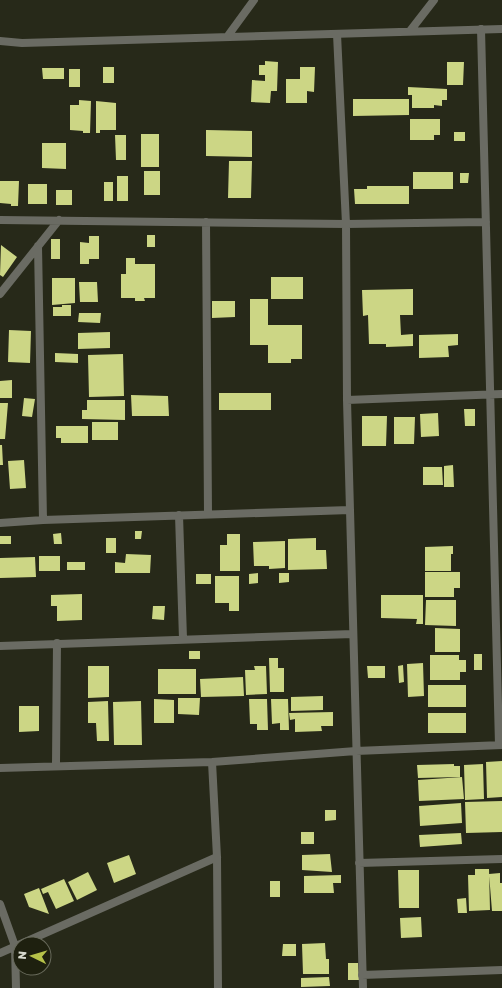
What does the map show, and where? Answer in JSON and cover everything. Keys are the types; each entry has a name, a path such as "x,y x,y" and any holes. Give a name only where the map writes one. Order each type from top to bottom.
{"street":[{"path":"227,37 254,0"},
{"path":"410,31 434,0"},
{"path":"0,768 212,762 356,751 500,745 481,29"},
{"path":"0,41 22,43 502,29"},
{"path":"337,34 346,224 347,400 362,988"},
{"path":"0,220 346,224 486,222"},
{"path":"0,294 58,220"},
{"path":"206,222 208,514"},
{"path":"38,246 43,520"},
{"path":"347,400 502,394"},
{"path":"0,523 43,520 350,510"},
{"path":"179,515 183,639"},
{"path":"0,646 353,634"},
{"path":"56,766 57,643"},
{"path":"212,762 217,857 218,988"},
{"path":"38,936 217,857"},
{"path":"359,863 502,859"},
{"path":"0,904 12,938"},
{"path":"0,952 12,947"},
{"path":"362,975 502,970"},
{"path":"16,976 16,988"}],"building":[{"path":"265,61 278,62 277,91 271,91 270,103 251,102 252,80 265,81 265,75 259,75 259,65 265,65"},
{"path":"447,62 464,62 463,85 447,85"},
{"path":"103,67 114,67 114,83 103,83"},
{"path":"300,67 315,67 314,92 307,91 307,103 286,103 286,79 300,79"},
{"path":"42,68 64,68 64,79 43,79"},
{"path":"69,69 80,69 80,87 69,87"},
{"path":"408,87 447,89 447,100 442,100 442,106 434,105 434,108 412,108 412,95 408,95"},
{"path":"353,99 409,99 409,115 353,116"},
{"path":"79,100 91,101 90,133 70,130 70,105 79,105"},
{"path":"96,101 116,103 116,130 100,130 100,133 96,133"},
{"path":"410,119 440,119 440,135 434,135 434,140 410,140"},
{"path":"206,130 252,131 252,157 206,156"},
{"path":"454,132 465,132 465,141 454,141"},
{"path":"141,134 159,134 159,167 141,167"},
{"path":"115,135 126,135 126,160 116,160"},
{"path":"42,143 66,143 66,169 42,168"},
{"path":"229,161 252,161 251,198 228,198"},
{"path":"144,171 160,171 160,195 144,195"},
{"path":"413,172 453,172 453,189 413,189"},
{"path":"460,173 469,173 468,183 460,183"},
{"path":"117,176 128,176 128,201 117,201"},
{"path":"0,181 19,181 18,206 0,203"},
{"path":"104,182 113,182 113,201 104,201"},
{"path":"28,184 47,184 47,204 28,204"},
{"path":"367,186 409,186 409,204 355,204 354,189 367,189"},
{"path":"56,190 72,190 72,205 56,205"},
{"path":"147,235 155,235 155,247 147,247"},
{"path":"89,236 99,236 99,259 89,259 89,264 80,264 80,242 89,243"},
{"path":"51,239 60,239 60,259 51,259"},
{"path":"1,245 17,257 3,277 0,275"},
{"path":"126,258 135,258 135,264 155,264 155,298 144,298 145,301 135,301 135,298 121,298 121,274 126,274"},
{"path":"271,277 303,277 303,299 271,299"},
{"path":"52,278 75,278 75,303 52,305"},
{"path":"79,282 97,282 98,302 80,302"},
{"path":"413,289 413,315 400,315 401,335 413,334 413,346 386,347 386,344 369,344 368,315 363,316 362,290"},
{"path":"250,299 268,299 268,325 302,325 302,359 291,359 291,363 268,363 268,345 250,345"},
{"path":"212,301 235,301 235,317 212,318"},
{"path":"62,305 71,305 71,316 53,316 53,307 62,307"},
{"path":"79,313 101,313 100,323 78,322"},
{"path":"9,330 31,331 30,363 8,362"},
{"path":"110,332 110,348 78,349 78,333"},
{"path":"458,334 458,345 448,346 449,357 419,358 419,335"},
{"path":"55,353 78,354 78,363 55,362"},
{"path":"123,354 124,396 89,397 88,355"},
{"path":"12,380 12,398 0,398 0,381"},
{"path":"219,393 271,393 271,410 219,410"},
{"path":"131,395 168,396 169,416 132,416"},
{"path":"24,398 35,399 32,417 22,416"},
{"path":"87,400 125,400 125,420 82,419 82,410 87,410"},
{"path":"0,403 8,403 5,439 0,439"},
{"path":"464,409 475,409 475,426 465,426"},
{"path":"438,413 439,436 421,437 420,414"},
{"path":"362,416 387,416 386,446 362,446"},
{"path":"394,417 415,417 414,444 394,444"},
{"path":"92,422 118,422 118,440 92,440"},
{"path":"56,426 88,426 88,443 61,443 61,438 56,438"},
{"path":"0,445 2,445 3,465 0,465"},
{"path":"24,460 26,488 10,489 8,461"},
{"path":"453,465 454,487 444,487 444,466"},
{"path":"423,467 442,467 443,485 423,485"},
{"path":"135,531 142,531 141,539 135,539"},
{"path":"61,533 62,544 54,544 53,534"},
{"path":"227,534 240,534 240,571 220,571 220,545 227,545"},
{"path":"0,536 11,536 11,544 0,544"},
{"path":"106,538 116,538 116,553 106,553"},
{"path":"316,538 316,550 326,550 327,569 288,570 288,539"},
{"path":"285,541 285,568 269,569 269,566 254,566 253,542"},
{"path":"453,546 453,554 451,554 451,571 425,571 425,547"},
{"path":"126,554 151,555 150,573 115,573 115,562 125,563"},
{"path":"39,556 60,556 60,571 39,571"},
{"path":"35,557 36,577 0,578 0,558"},
{"path":"67,562 85,562 85,570 67,570"},
{"path":"425,572 460,572 460,588 454,588 454,597 425,597"},
{"path":"258,573 258,583 249,584 249,574"},
{"path":"279,573 289,573 289,582 279,583"},
{"path":"196,574 211,574 211,584 196,584"},
{"path":"215,576 239,576 239,611 229,611 229,603 215,603"},
{"path":"82,594 82,620 57,621 57,606 51,606 51,595"},
{"path":"381,595 423,595 423,624 416,624 417,619 381,618"},
{"path":"426,600 456,600 456,626 425,625"},
{"path":"153,606 165,606 164,620 152,619"},
{"path":"435,628 460,629 460,652 435,652"},
{"path":"189,651 200,651 200,659 189,659"},
{"path":"474,654 482,654 482,670 474,670"},
{"path":"430,655 459,655 459,660 466,660 466,672 460,672 460,680 430,680"},
{"path":"269,658 278,658 278,668 284,668 284,692 270,692"},
{"path":"423,663 424,696 408,697 407,664"},
{"path":"403,665 404,682 399,683 398,666"},
{"path":"88,666 109,666 109,697 88,698"},
{"path":"254,666 266,666 267,694 246,695 245,670 255,670"},
{"path":"367,666 385,666 385,678 368,678"},
{"path":"158,669 196,669 196,694 158,694"},
{"path":"243,677 244,696 201,697 200,679"},
{"path":"428,685 466,685 466,707 428,707"},
{"path":"323,696 323,710 291,711 291,697"},
{"path":"178,698 200,698 199,715 178,714"},
{"path":"154,699 174,700 174,723 154,723"},
{"path":"249,699 267,699 268,730 257,730 257,724 250,724"},
{"path":"271,699 288,699 289,730 280,730 280,723 272,724"},
{"path":"108,701 109,741 97,741 96,723 88,723 88,702"},
{"path":"141,701 142,745 114,745 113,702"},
{"path":"19,706 39,706 39,731 19,732"},
{"path":"333,712 333,726 321,726 322,731 295,732 295,719 290,720 289,713"},
{"path":"428,713 466,713 466,733 428,733"},
{"path":"502,761 502,797 487,798 486,762"},
{"path":"454,764 454,766 460,766 460,777 418,778 417,765"},
{"path":"483,764 484,799 465,800 464,765"},
{"path":"462,777 464,799 419,801 418,780"},
{"path":"502,801 502,832 466,833 465,802"},
{"path":"461,803 462,823 420,826 419,806"},
{"path":"325,810 336,810 336,820 325,821"},
{"path":"301,832 314,832 314,844 301,844"},
{"path":"461,833 462,844 420,847 419,835"},
{"path":"330,854 332,872 302,870 302,855"},
{"path":"129,855 136,874 114,883 107,863"},
{"path":"475,869 489,869 490,910 469,911 468,875 475,875"},
{"path":"398,870 419,870 419,908 399,908"},
{"path":"88,872 97,890 77,900 68,882"},
{"path":"500,873 500,883 502,883 502,911 492,911 489,874"},
{"path":"341,875 341,883 333,883 334,893 304,893 304,876"},
{"path":"64,879 74,901 56,909 48,892 43,894 41,889"},
{"path":"270,881 280,881 280,897 270,897"},
{"path":"39,888 49,914 29,907 24,894"},
{"path":"466,898 467,913 458,913 457,899"},
{"path":"421,917 422,937 401,938 400,918"},
{"path":"325,943 326,959 329,959 329,974 303,974 302,944"},
{"path":"283,944 296,944 296,956 282,956"},
{"path":"348,963 358,963 359,980 348,980"},
{"path":"329,977 330,986 301,987 301,978"}]}
